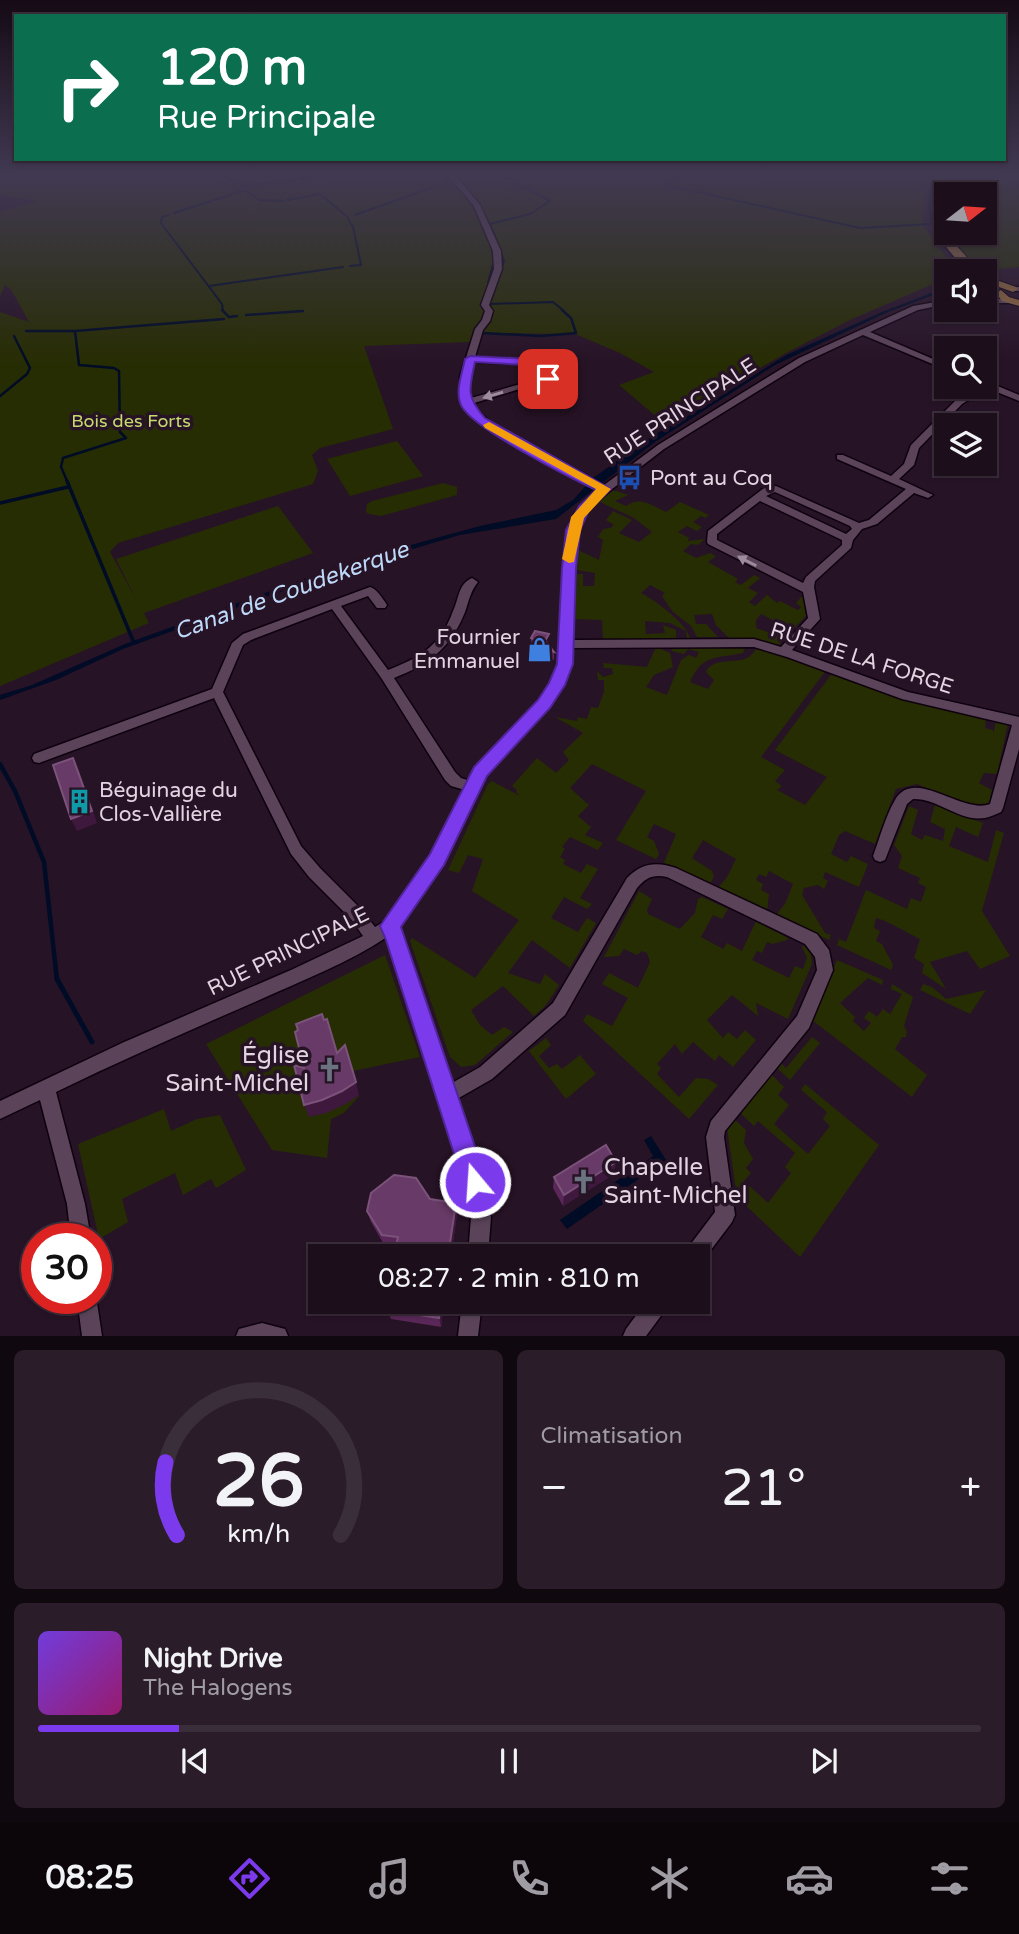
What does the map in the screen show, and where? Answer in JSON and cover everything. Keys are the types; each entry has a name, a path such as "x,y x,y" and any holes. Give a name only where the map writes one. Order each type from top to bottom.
{"main road":[{"path":"947,238 962,259"},
{"path":"997,283 1017,289"},
{"path":"1001,293 1017,289"},
{"path":"997,290 1016,302"}],"street":[{"path":"490,238 498,258 498,269 485,305 489,311 488,318 479,329 464,382 466,402 473,413 487,424 602,488"},
{"path":"997,295 1001,293"},
{"path":"997,301 1016,302"},
{"name":"RUE PRINCIPALE","path":"0,1110 373,938 390,926 437,859 472,787 489,761 548,698 562,673 574,526 583,509 602,488 661,447 776,375 863,332 907,313 934,306"},
{"path":"863,332 934,362"},
{"path":"466,402 548,379 528,362 470,359"},
{"path":"997,390 1019,398"},
{"path":"892,480 908,467 914,447 964,399"},
{"path":"840,457 928,495"},
{"path":"808,590 712,542 712,533 759,496 768,490 776,489 857,527"},
{"path":"784,651 814,619 808,590 811,578 847,546 848,539 857,527 873,522 912,489"},
{"path":"759,496 848,539"},
{"path":"386,676 422,662 434,652 459,610 465,588 472,582"},
{"path":"39,758 217,692 240,640 370,591 381,605"},
{"path":"334,604 386,676 450,776 456,782 472,787"},
{"name":"RUE DE LA FORGE","path":"566,643 740,642 784,651 906,696 1019,723"},
{"path":"217,692 296,850 313,873 361,920 373,938"},
{"path":"880,856 901,801 910,794 927,794 977,814 996,808 1019,723"},
{"path":"447,1095 486,1073 559,1009 632,883 643,872 656,869 671,872 811,939 823,955 825,970 800,1027 717,1127 715,1137 725,1215 703,1244"},
{"path":"390,926 478,1196 481,1225 479,1244"},
{"path":"46,1088 79,1223"},
{"path":"89,1314 92,1335"},
{"path":"468,1335 471,1314"},
{"path":"633,1335 650,1314"},
{"path":"246,1335 278,1335"}],"green space":[{"name":"Bois des Forts","path":"0,238 933,238 934,245 937,245 947,259 934,259 934,284 852,319 725,388 658,418 619,385 654,372 620,353 575,334 480,333 470,342 364,346 393,429 320,448 312,455 318,471 313,484 118,543 110,552 136,599 116,559 278,506 313,553 144,613 149,623 0,686 0,312 29,322 12,291 5,285 0,296"},
{"path":"998,238 1019,238 1019,267 997,269 997,259 970,259 957,245 998,245"},
{"path":"397,441 423,476 350,496 327,459"},
{"path":"443,483 457,487 457,495 381,516 366,512 367,504 372,501"},
{"path":"613,490 628,495 615,501 626,506 641,502 666,512 680,502 709,515 705,518 701,516 693,522 702,527 697,531 687,526 678,532 689,538 688,541 705,539 698,545 691,544 683,551 696,558 710,553 716,556 708,562 738,579 735,582 741,585 754,575 760,578 748,588 758,593 749,602 755,606 767,595 777,603 780,601 798,610 801,607 796,603 803,595 806,616 792,630 761,614 756,620 756,628 785,638 779,645 755,639 729,638 716,625 712,614 694,615 696,624 706,624 718,637 697,637 691,626 672,611 662,596 665,593 650,585 641,593 676,618 687,632 690,638 687,639 686,631 670,623 645,621 646,634 665,633 663,625 676,630 676,638 603,640 602,620 575,619 577,574 583,574 583,586 594,586 595,573 577,570 578,550 599,560 603,540 598,537 603,529 614,525 606,520 613,511 632,520 619,533 639,542 652,532 634,518 600,502"},
{"path":"656,647 670,653 673,667 654,675 646,687 667,695 681,660 689,655 696,658 699,652 688,649 684,654 672,651 673,647 745,648 743,653 711,659 700,666 690,682 708,689 714,680 706,672 709,668 717,663 745,659 758,648 827,669 761,757 785,770 775,781 782,786 777,790 805,805 827,777 775,750 833,672 927,706 986,719 985,728 993,730 993,734 996,721 1008,723 997,774 984,773 979,783 992,790 989,804 976,808 917,784 896,789 875,844 845,831 839,835 831,854 847,862 851,856 868,864 859,887 825,872 823,878 828,881 824,889 818,885 804,888 802,895 825,933 831,935 829,940 775,916 785,904 793,884 769,871 766,877 759,874 756,880 763,884 761,890 769,894 767,912 718,888 736,859 703,840 692,858 712,871 714,876 710,884 664,863 676,834 654,824 647,837 654,841 659,854 656,859 616,840 646,791 592,764 570,788 589,805 578,816 591,827 585,835 603,843 598,850 570,837 562,847 565,849 560,857 565,860 563,864 581,873 587,864 598,869 580,898 592,904 587,909 564,897 551,918 578,932 587,918 596,923 570,968 532,940 508,973 540,984 545,974 559,985 546,1005 534,1016 503,986 471,1010 480,1025 492,1035 504,1027 513,1032 475,1065 461,1067 450,1057 410,941 412,938 475,978 519,920 472,891 483,859 468,855 459,873 448,870 488,784 492,781 520,796 512,786 537,758 556,773 569,760 563,752 583,733 555,717 577,721 578,717 587,719 591,707 598,708 604,692 604,680 598,680 597,671 603,677 613,674 612,668 604,668 603,663 647,667"},
{"path":"935,805 983,823 978,837 956,827 949,846 988,862 996,830 1004,833 982,911 1010,956 980,969 967,951 930,962 946,989 922,973 924,964 914,958 920,939 887,922 876,918 874,928 880,931 876,941 882,944 893,965 891,970 837,945 839,939 846,942 866,890 907,909 911,898 921,902 926,887 918,883 920,878 898,868 902,856 894,845 909,806 918,810 911,834 922,840 925,835 943,841 945,829 930,822"},
{"path":"639,891 652,899 648,914 680,929 695,913 698,899 702,897 728,909 722,919 713,915 701,937 723,949 727,943 742,951 756,921 788,938 772,944 767,942 762,953 757,951 752,960 789,978 795,966 803,969 807,958 802,947 804,945 811,954 812,964 788,1019 756,1003 758,1016 732,995 707,1020 723,1038 728,1032 737,1039 745,1030 756,1040 733,1067 719,1055 715,1061 693,1042 682,1054 675,1044 657,1064 661,1068 657,1074 679,1097 696,1078 708,1079 718,1085 689,1119 583,1021 587,1014 612,1026 628,998 602,984 609,973 638,988 650,962 647,953 642,951 637,955 624,949 619,956 604,957"},
{"path":"385,955 420,1057 353,1071 350,1057 307,1076 301,1093 325,1112 360,1095 344,1113 331,1119 327,1158 272,1150 206,1044"},
{"path":"837,960 883,980 882,985 868,978 840,1003 855,1017 853,1021 864,1031 871,1023 864,1018 869,1011 877,1017 883,1009 890,1014 902,994 891,989 892,984 913,997 904,1026 906,1037 902,1037 895,1049 927,1075 912,1097 812,1020"},
{"path":"923,984 932,987 946,999 986,990 970,1014 920,990"},
{"path":"812,1037 820,1043 790,1080 777,1068 781,1063 786,1068"},
{"path":"546,1038 551,1045 539,1056 549,1068 557,1064 562,1069 580,1055 596,1074 566,1099 529,1051"},
{"path":"772,1075 784,1087 778,1095 789,1105 774,1124 808,1154 830,1126 823,1119 827,1112 801,1090 805,1084 879,1145 800,1257 737,1197 727,1128 734,1119 746,1130 744,1143 753,1159 746,1168 751,1173 744,1181 768,1203 791,1173 785,1167 795,1153 758,1121 754,1126 740,1113"},
{"path":"164,1109 171,1131 197,1119 220,1115 246,1170 216,1188 211,1179 183,1195 175,1173 122,1199 128,1222 112,1231 112,1223 95,1223 78,1144"}],"water":[{"path":"934,292 934,295 888,312 775,365 655,442 556,519 460,535 338,571 123,649 56,680 0,700 0,695 32,685 125,644 356,560 480,526 556,510 573,500 593,478 654,435 786,355"},
{"path":"651,1136 666,1160 567,1229 560,1220 653,1156 644,1140"}],"building":[{"path":"535,631 549,634 545,641 554,652 532,646 535,640 531,638"},
{"name":"Béguinage du Clos-Vallière","path":"73,758 92,811 71,819 53,765"},
{"name":"Église Saint-Michel","path":"322,1014 324,1020 327,1019 337,1053 345,1045 356,1082 322,1100 304,1105 294,1065 304,1068 295,1032 298,1030 296,1024"},
{"path":"606,1145 616,1162 564,1195 554,1177"},
{"path":"394,1175 416,1178 430,1199 456,1203 450,1244 397,1244 398,1237 382,1235 367,1211 371,1193"},
{"path":"413,1314 440,1314 439,1318"}],"waterway":[{"path":"173,238 222,304 223,311"},
{"path":"350,266 361,265 355,238"},
{"path":"495,238 504,261 495,288"},
{"path":"940,238 955,259"},
{"path":"488,283 494,260 492,248"},
{"path":"209,286 343,267"},
{"path":"490,304 553,302 564,311"},
{"path":"482,333 541,336 576,333 571,318 562,310"},
{"path":"223,311 229,317 237,316"},
{"path":"246,315 303,311 297,311"},
{"path":"75,331 224,319"},
{"path":"26,331 75,331"},
{"path":"68,483 61,467 63,458 126,438 120,432 119,371 114,368 79,365 75,331"},
{"path":"0,396 27,374 30,368 14,336"},
{"path":"67,481 134,643"},
{"path":"0,503 68,487"},
{"path":"0,764 15,791 44,862 57,980"},
{"path":"57,979 92,1042"}],"slow traffic":[{"path":"489,425 604,489 578,517 573,530 569,559"}],"place":[{"name":"Pont au Coq","path":"630,478"},
{"name":"Fournier Emmanuel","path":"540,649"},
{"name":"Béguinage du Clos-Vallière","path":"79,802"},
{"name":"Église Saint-Michel","path":"329,1069"},
{"name":"Chapelle Saint-Michel","path":"584,1181"}],"route":[{"path":"475,1182 390,926 437,859 481,772 544,704 565,664 573,530 583,509 604,489 481,420 467,405 464,389 464,377 470,359 528,362 548,379"}],"water label":[{"name":"Canal de Coudekerque","path":"291,590"}]}
